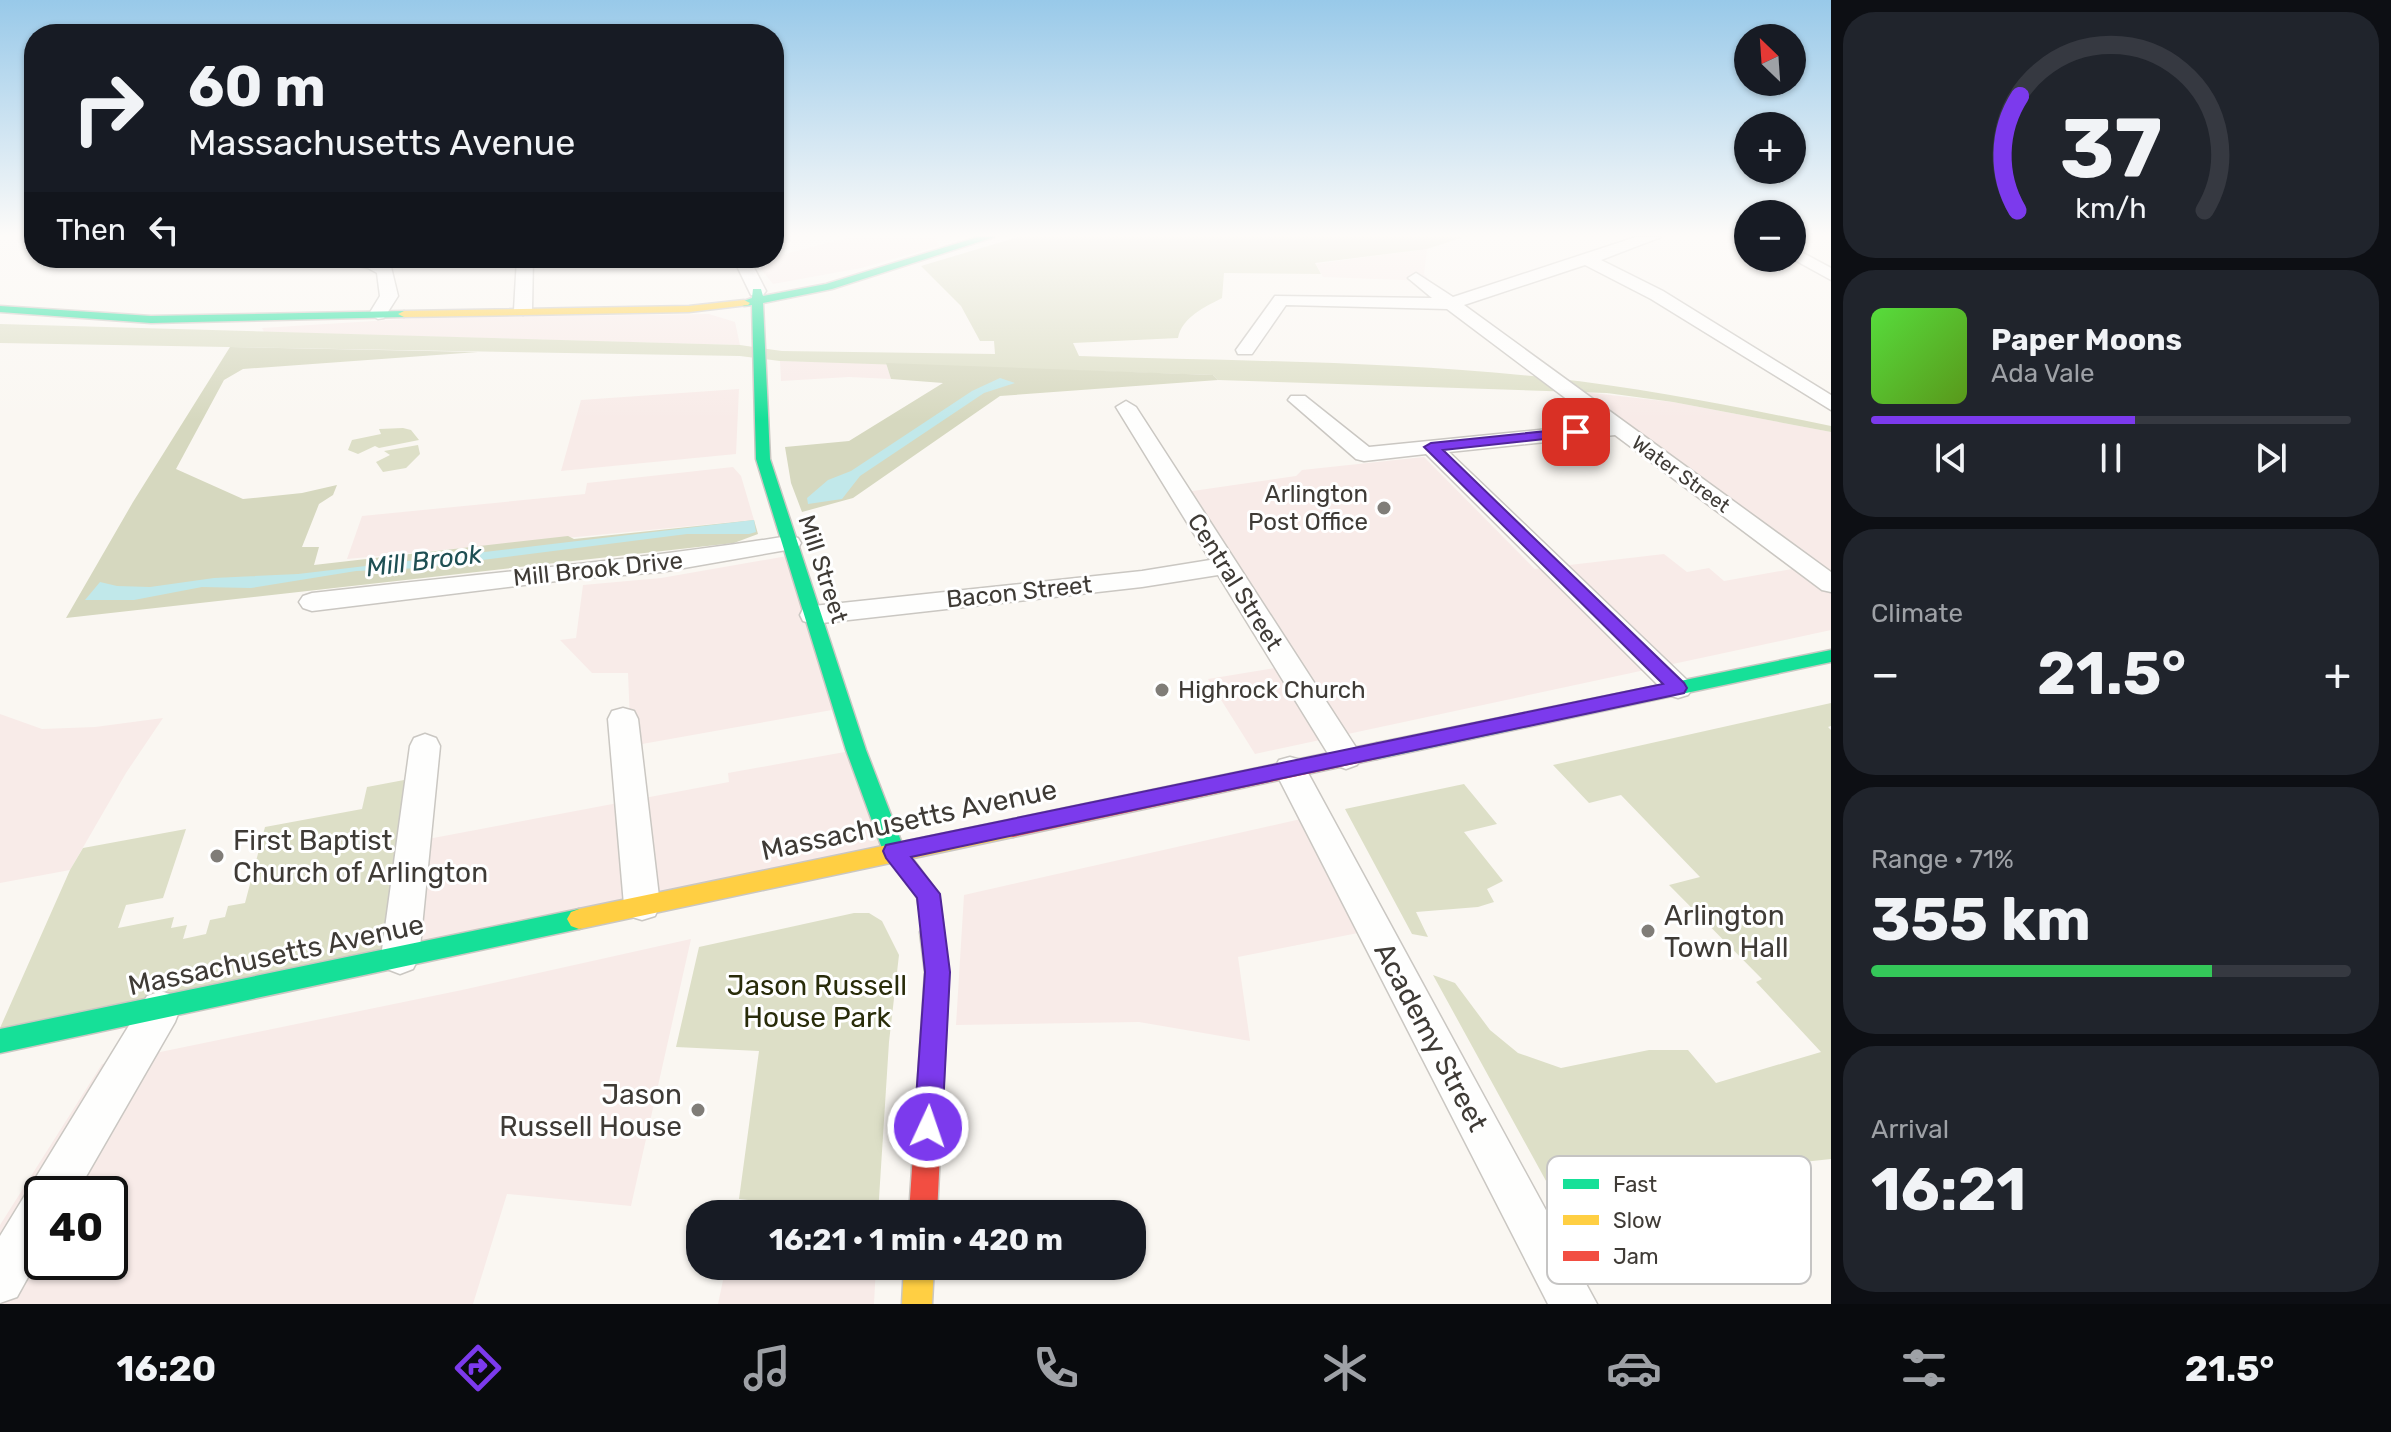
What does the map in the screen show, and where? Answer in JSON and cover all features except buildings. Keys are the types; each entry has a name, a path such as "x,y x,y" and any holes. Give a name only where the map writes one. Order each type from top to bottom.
{"main road":[{"path":"0,309 75,319 162,321 583,309 732,298"},
{"name":"Mill Street","path":"757,298 763,459 856,750 894,851 928,894 937,972 924,1200"},
{"name":"Massachusetts Avenue","path":"0,1041 1831,656"},
{"path":"917,1304 918,1280"}],"street":[{"path":"378,314 388,298"},
{"path":"523,298 523,310"},
{"name":"Water Street","path":"1442,298 1831,584"},
{"path":"1245,350 1281,300 1450,304 1469,298"},
{"path":"1662,298 1831,404"},
{"path":"1808,388 1831,388"},
{"path":"1298,400 1364,454 1619,428"},
{"name":"Central Street","path":"1126,407 1346,757"},
{"path":"1431,447 1678,688"},
{"name":"Mill Brook Drive","path":"312,602 550,573 661,564 789,543"},
{"name":"Bacon Street","path":"813,615 1142,579 1224,566"},
{"path":"623,719 642,905"},
{"path":"400,957 425,746"},
{"name":"Academy Street","path":"1290,769 1547,1255"},
{"path":"62,1176 161,1008"},
{"path":"0,1280 24,1239"},
{"name":"Academy Street","path":"1562,1284 1573,1304"}],"shaded area":[{"path":"709,314 735,322 740,345 264,332 262,328 422,318"},
{"path":"780,361 886,363 891,379 849,377 781,381"},
{"path":"739,389 736,454 561,471 581,400"},
{"path":"1583,392 1673,402 1831,432 1831,630 1255,754 1208,679 1287,666 1179,493 1296,476 1302,470 1424,457 1535,569 1664,554 1687,572 1709,568 1724,581 1820,564"},
{"path":"733,467 741,476 754,520 347,559 362,516 585,494 587,483"},
{"path":"793,555 843,708 631,746 628,673 592,673 560,640 576,638 583,585 661,578"},
{"path":"0,714 42,729 95,727 163,718 126,773 70,870 0,883"},
{"path":"856,750 894,851 400,957 412,842 729,782 728,773"},
{"path":"1301,819 1363,932 1238,957 1250,1041 1139,1022 956,1025 964,895"},
{"path":"691,939 631,1206 507,1194 473,1304 0,1304 0,1225 24,1187 24,1280 128,1280 128,1176 31,1176 102,1064"},
{"path":"723,1280 875,1280 874,1304 718,1304"}],"green space":[{"path":"953,298 1222,298 1189,318 1178,338 1073,343 1079,356 1374,365 1551,378 1726,405 1831,426 1831,432 1673,402 1607,393 1218,380 1213,375 780,361 740,356 0,343 0,324 740,345 782,351 995,354 994,341 980,341 961,306"},
{"path":"230,347 478,352 243,369 224,380 176,469 243,499 302,493 337,485 333,495 319,504 302,547 319,547 314,565 568,536 574,539 754,520 758,534 734,543 66,618 133,502"},
{"path":"886,363 1213,375 1218,380 1000,396 853,498 802,512 791,483 785,447 849,441 943,383 891,379"},
{"path":"379,429 411,430 419,440 379,448 375,446 358,454 348,450 352,440 381,434"},
{"path":"418,445 420,454 406,468 383,472 376,462 390,455 384,451"},
{"path":"1831,703 1831,726 1828,727 1831,730 1831,1159 1811,1161 1811,1156 1547,1156 1547,1183 1433,975 1455,983 1490,1030 1518,1053 1561,1068 1649,1050 1688,1050 1716,1083 1821,1052 1756,982 1762,979 1669,885 1700,877 1621,795 1589,803 1553,765"},
{"path":"420,777 400,957 0,1028 70,870 83,848 186,829 163,898 126,905 118,928 174,917 171,928 187,925 183,939 206,934 210,920 225,917 228,906 245,903 265,827 362,809 367,787"},
{"path":"1464,784 1497,824 1464,832 1503,881 1487,889 1494,902 1478,907 1416,912 1428,937 1412,934 1345,809"},
{"name":"Jason Russell House Park","path":"854,913 869,913 882,921 899,955 889,1042 879,1200 739,1199 759,1051 676,1047 699,947"}],"water":[{"path":"1000,378 1015,383 984,393 860,476 842,499 808,504 807,498 828,480 851,471 972,391"},
{"name":"Mill Brook","path":"754,520 756,532 749,534 687,534 419,568 356,571 251,588 202,587 134,600 85,600 100,582 150,587 214,578 298,574"}],"traffic: fast":[{"path":"757,298 763,459 856,750 894,851 928,894 932,932"},
{"path":"744,303 771,298"},
{"path":"0,309 151,320 404,314"},
{"path":"1377,751 1831,656"},
{"path":"0,1041 579,919"}],"traffic: slow":[{"path":"404,314 689,309 744,303"},
{"path":"579,919 1013,828"},
{"path":"917,1304 918,1280"}],"traffic: jam":[{"path":"1013,828 1377,751"},
{"path":"924,1200 937,972 932,932"}],"place":[{"name":"Arlington Post Office","path":"1384,508"},
{"name":"Highrock Church","path":"1162,690"},
{"name":"First Baptist Church of Arlington","path":"217,856"},
{"name":"Arlington Town Hall","path":"1648,931"},
{"name":"Jason Russell House","path":"698,1110"}],"route":[{"path":"928,1127 937,972 928,894 894,851 1678,688 1431,447 1576,432"}]}
